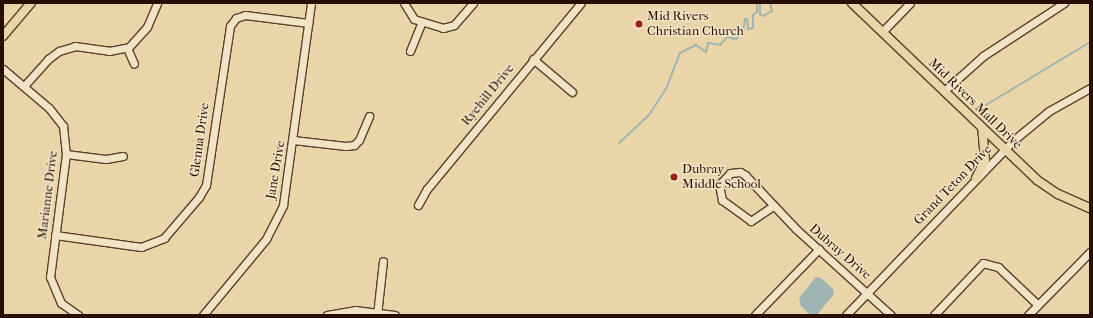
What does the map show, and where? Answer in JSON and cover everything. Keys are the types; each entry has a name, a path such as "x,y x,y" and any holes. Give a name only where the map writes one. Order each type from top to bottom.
{"main road":[{"path":"3,36 31,3"},
{"name":"Mid Rivers Mall Drive","path":"852,3 1004,149 1047,187 1090,208"},
{"path":"976,178 985,160 982,128"}],"street":[{"path":"24,86 48,59 63,49 75,46 109,51 127,48 147,27 157,3"},
{"name":"Jane Drive","path":"203,315 257,252 275,224 287,186 311,3"},
{"path":"404,3 409,13 422,22 436,27 448,27 473,3"},
{"name":"Ryehill Drive","path":"418,205 426,189 581,3"},
{"path":"882,32 910,3"},
{"path":"944,91 983,56 1064,3"},
{"name":"Glenna Drive","path":"55,235 141,247 164,238 199,197 206,184 230,26 236,18 245,15 308,23"},
{"path":"410,51 422,22"},
{"path":"127,48 134,64"},
{"path":"533,59 572,92"},
{"name":"Marianne Drive","path":"3,69 24,86 58,118 65,133 66,154 50,264 51,284 61,303 78,315"},
{"name":"Grand Teton Drive","path":"846,315 867,291 1004,149 1049,111 1090,88"},
{"path":"293,140 346,146 354,145 359,140 369,116"},
{"path":"66,154 106,159 123,156"},
{"name":"Dubray Drive","path":"773,206 752,221 722,200 719,188 725,176 735,172 745,175 773,206 867,291 891,315"},
{"path":"755,315 819,249"},
{"path":"1028,315 1090,252"},
{"path":"377,314 383,261"},
{"path":"934,315 983,263 998,267 1038,305"},
{"path":"327,315 355,310 377,314 395,315"}],"water":[{"path":"816,277 821,278 833,289 834,294 817,315 810,315 801,306 799,298"}],"waterway":[{"path":"619,143 649,115 666,89 680,53 696,45 706,52 708,43 720,45 727,37 736,39 743,31 745,19 747,19 748,29 753,28 753,15 757,12 757,3"},
{"path":"760,3 760,14 763,16 772,11 770,3"},
{"path":"986,105 1090,42"}],"place":[{"name":"Mid Rivers Christian Church","path":"639,24"},
{"name":"Dubray Middle School","path":"674,177"}]}
